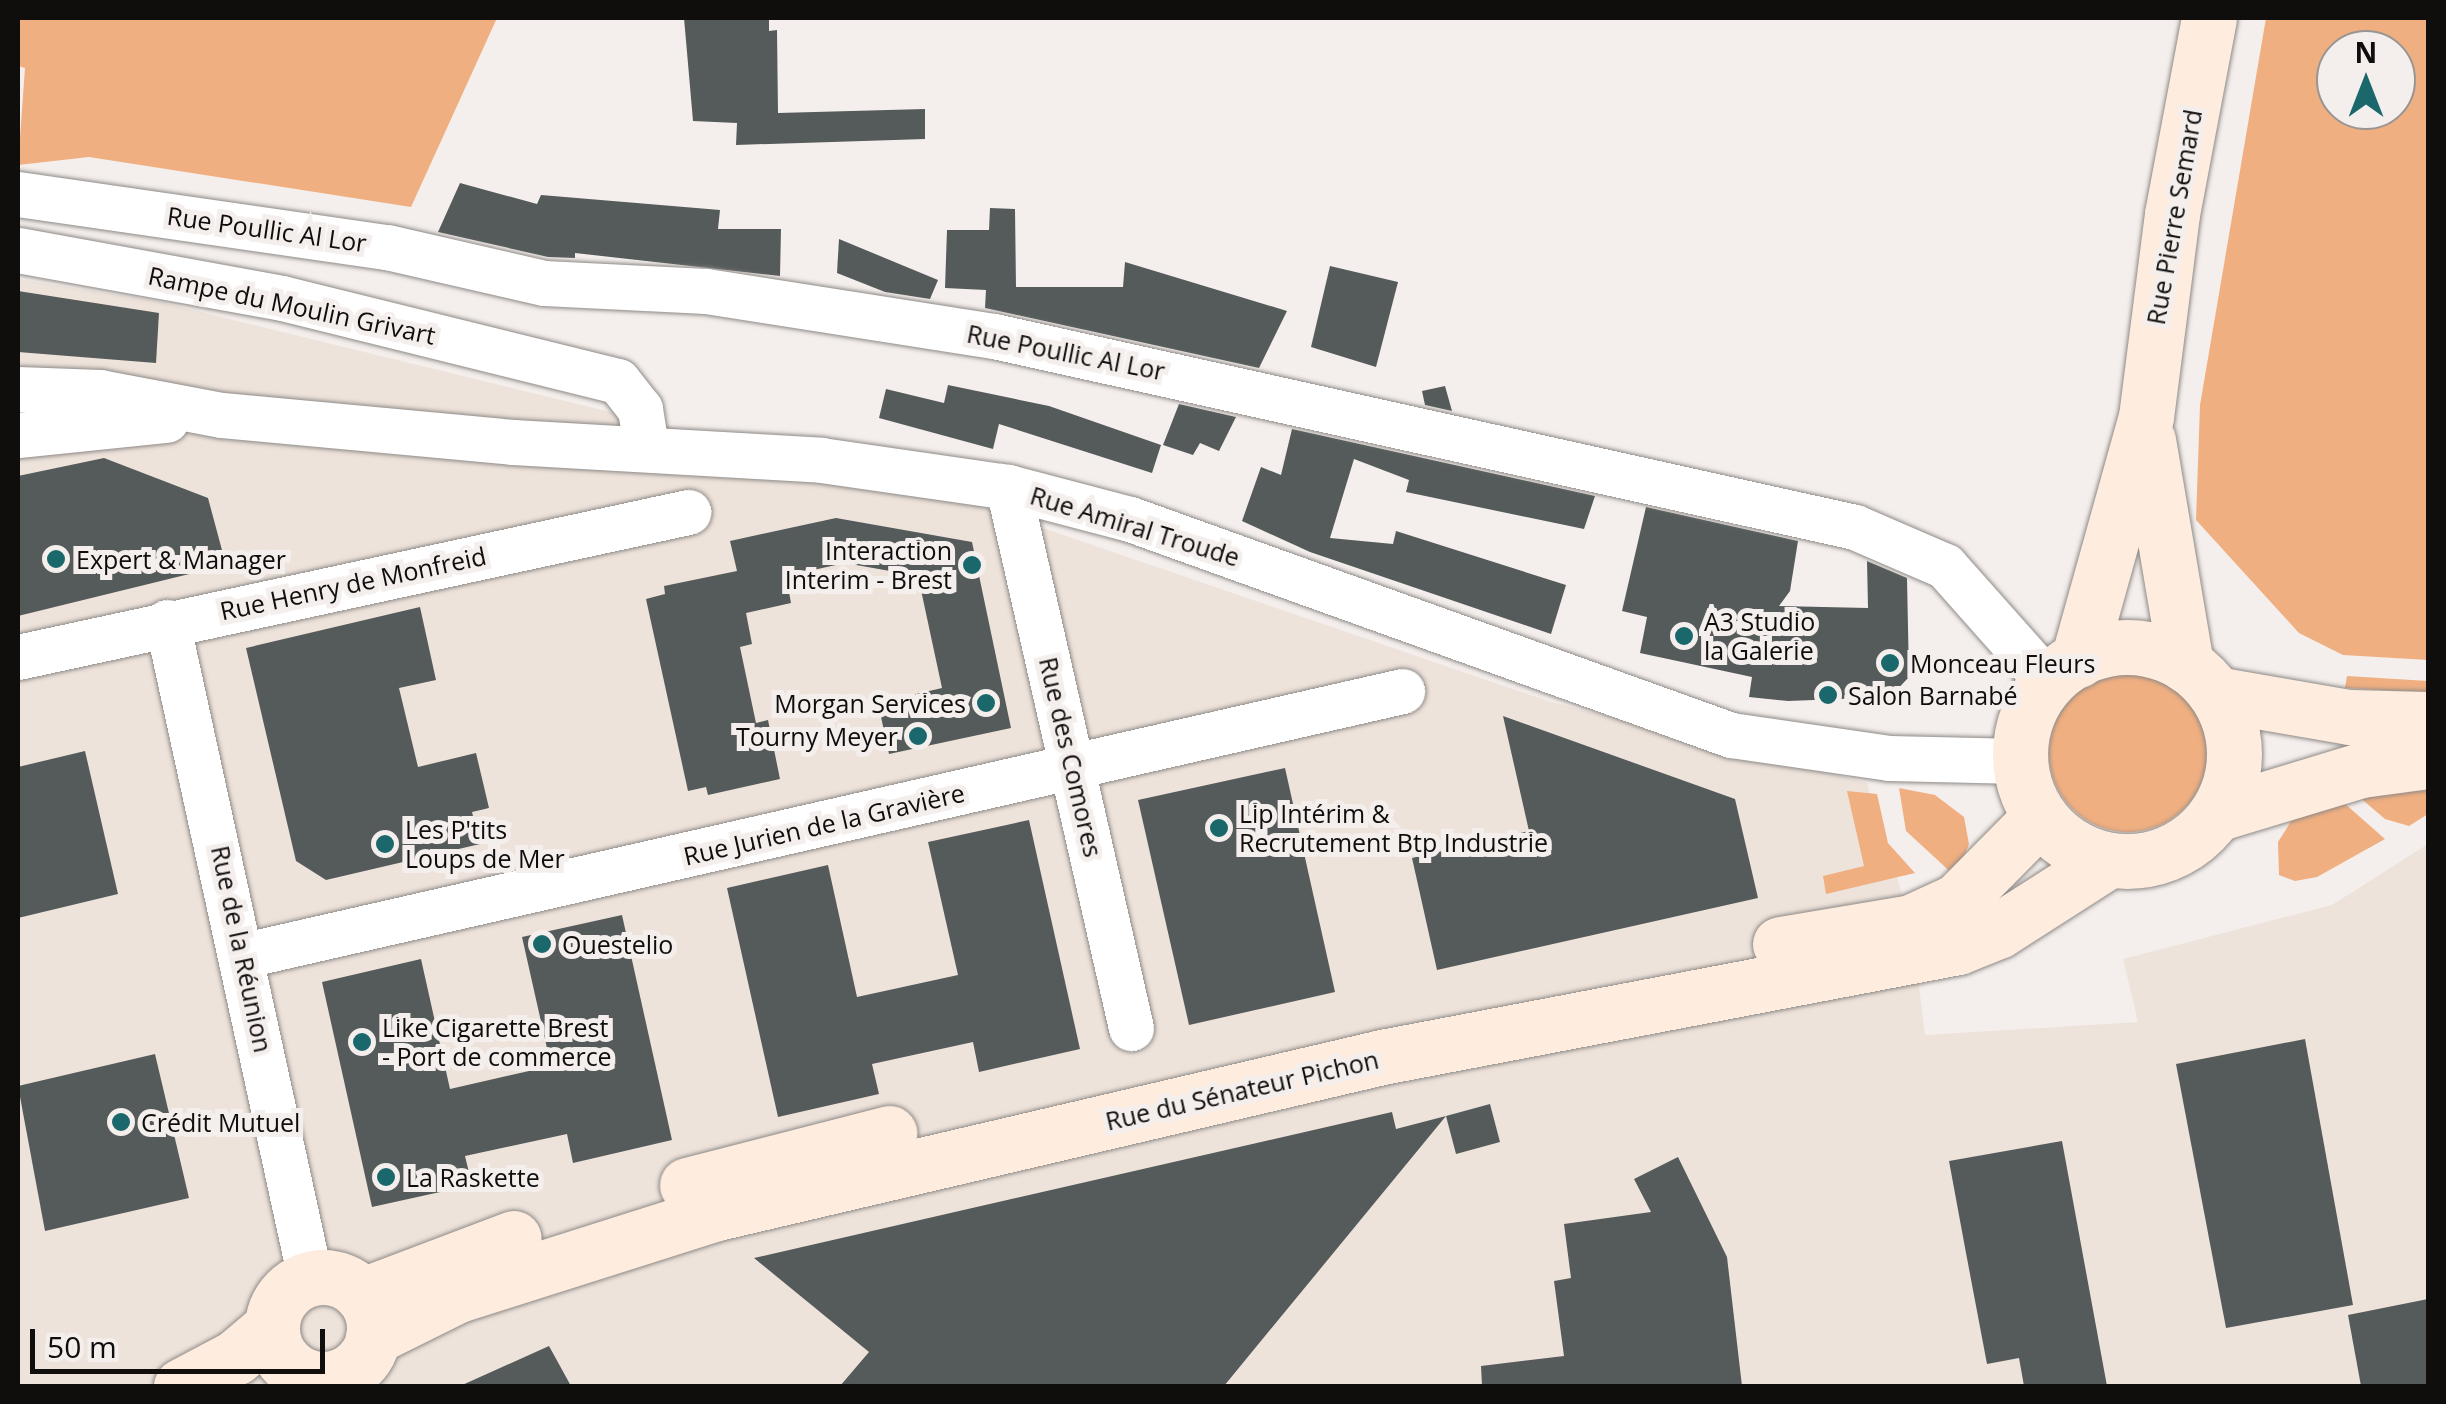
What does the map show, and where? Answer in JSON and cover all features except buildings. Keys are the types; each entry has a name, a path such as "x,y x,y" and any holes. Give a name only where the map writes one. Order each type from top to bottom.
{"main road":[{"name":"Rue Pierre Semard","path":"2063,671 2146,417 2172,214 2209,18"},
{"name":"Rue Pierre Semard","path":"2146,417 2201,679"},
{"path":"2428,719 2350,717 2201,679 2138,648 2063,671 2026,719 2020,761 2040,817 2082,851 2108,860 2154,858 2176,849 2216,814 2361,770 2428,761"},
{"path":"2201,679 2234,741 2234,766 2216,814"},
{"name":"Rue du Sénateur Pichon","path":"360,1348 442,1260 770,1160 1607,973 1912,922 1957,901 2040,817"},
{"name":"Rue du Sénateur Pichon","path":"360,1348 458,1295 717,1213 1382,1057 1958,947 1998,931 2108,860"},
{"path":"330,1276 360,1348 311,1378 282,1349 282,1296 310,1278 330,1276"},
{"path":"180,1386 236,1357 282,1349"},
{"path":"242,1386 282,1349"}],"street":[{"name":"Rue Poullic Al Lor","path":"18,194 387,247 544,282 706,291 994,336 1855,527 1945,566 2063,671"},
{"name":"Rampe du Moulin Grivart","path":"18,250 282,298 565,368 631,390 645,422 646,448"},
{"path":"565,368 580,400 581,445"},
{"name":"Rue Amiral Troude","path":"18,388 100,392 222,415 581,445 822,460 1008,487 1130,519 1731,735 1889,758 2020,761"},
{"name":"Rue Amiral Troude","path":"18,436 222,415"},
{"name":"Rue des Comores","path":"1008,487 1130,1028"},
{"name":"Rue Henry de Monfreid","path":"18,656 688,512"},
{"name":"Rue de la Réunion","path":"167,622 245,955 310,1278"},
{"name":"Rue Jurien de la Gravière","path":"245,955 1402,691"}],"shaded area":[{"path":"18,18 497,18 411,207 89,157 18,165 25,68 18,66"},
{"path":"2266,18 2428,18 2428,660 2343,655 2299,633 2196,520 2200,405"},
{"path":"18,279 156,301 938,492 1548,701 1867,783 1911,922 1925,1035 2138,1022 2123,959 2332,905 2428,844 2428,1386 18,1386"},
{"path":"2128,674 2158,680 2184,697 2201,723 2207,753 2201,783 2184,809 2158,826 2128,832 2098,826 2072,809 2055,783 2049,753 2055,723 2072,697 2098,680"},
{"path":"2347,676 2428,681 2428,693 2345,688"},
{"path":"2428,776 2428,814 2409,826 2385,819 2351,790"},
{"path":"1899,788 1935,795 1964,817 1969,844 1956,877 1906,831"},
{"path":"1847,791 1877,794 1888,843 1915,873 1826,894 1823,876 1864,866"},
{"path":"2343,802 2385,839 2317,877 2295,881 2279,875 2278,842 2297,812"}],"place":[{"name":"Expert & Manager","path":"56,559"},
{"name":"Interaction Interim - Brest","path":"972,565"},
{"name":"A3 Studio la Galerie","path":"1684,636"},
{"name":"Monceau Fleurs","path":"1890,663"},
{"name":"Salon Barnabé","path":"1828,695"},
{"name":"Morgan Services","path":"986,703"},
{"name":"Tourny Meyer","path":"918,736"},
{"name":"Lip Intérim & Recrutement Btp Industrie","path":"1219,828"},
{"name":"Les P'tits Loups de Mer","path":"385,844"},
{"name":"Ouestelio","path":"542,944"},
{"name":"Like Cigarette Brest - Port de commerce","path":"362,1042"},
{"name":"Crédit Mutuel","path":"121,1122"},
{"name":"La Raskette","path":"386,1177"}]}
